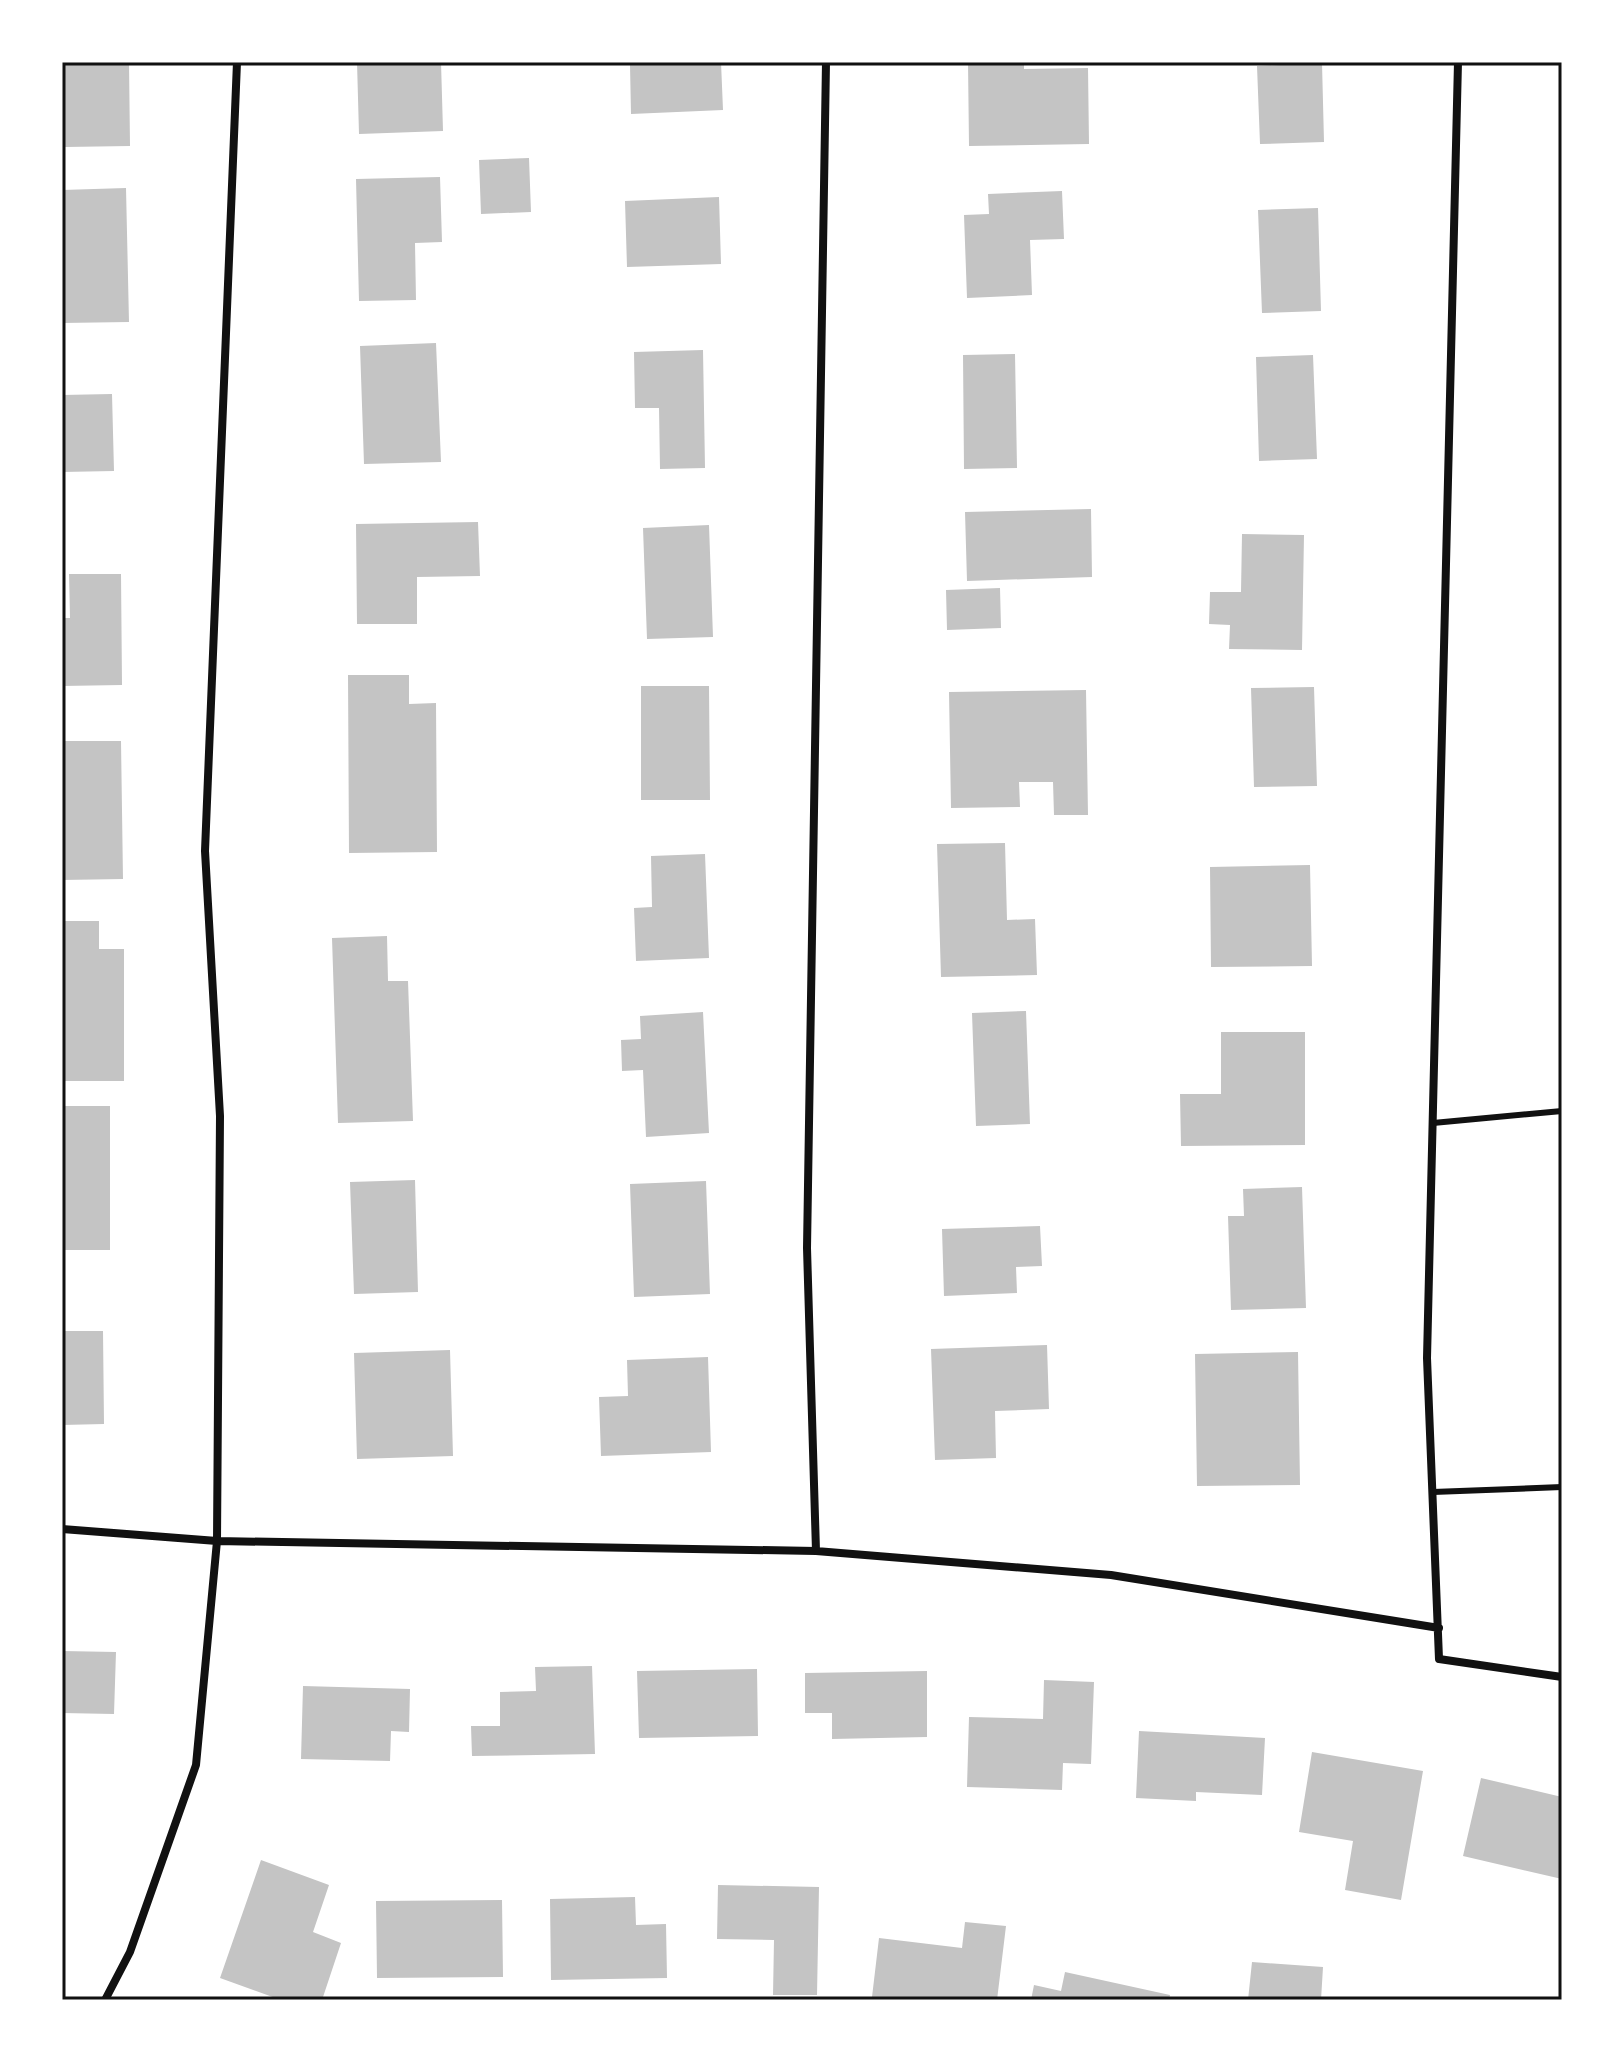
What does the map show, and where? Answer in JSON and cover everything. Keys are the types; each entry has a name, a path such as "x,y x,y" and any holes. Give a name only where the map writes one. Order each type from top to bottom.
{"street":[{"path":"105,2000 130,1952 196,1765 217,1541 220,1116 205,851 237,62"},
{"path":"816,1551 807,1248 826,62"},
{"path":"1458,62 1427,1358 1439,1659 1562,1677"},
{"path":"62,1529 217,1541 816,1551 1111,1575 1439,1628"}],"lane":[{"path":"1433,1123 1562,1111"},
{"path":"1433,1492 1562,1487"}],"building":[{"path":"64,62 129,62 130,146 65,147"},
{"path":"357,62 441,62 443,131 359,134"},
{"path":"650,62 721,62 723,110 631,114 630,65 650,65"},
{"path":"968,62 1024,62 1024,69 1088,68 1089,144 969,146"},
{"path":"1322,63 1324,142 1260,144 1257,66"},
{"path":"529,158 531,212 481,214 479,160"},
{"path":"440,177 442,242 415,243 416,300 359,301 356,179"},
{"path":"126,188 129,322 62,323 62,190"},
{"path":"1062,191 1064,239 1030,240 1032,295 967,298 964,215 989,214 988,194"},
{"path":"719,197 721,264 627,267 625,201"},
{"path":"1318,208 1321,311 1262,313 1258,210"},
{"path":"436,343 441,462 364,464 360,346"},
{"path":"703,350 705,468 660,469 659,408 635,408 634,352"},
{"path":"1015,354 1017,468 964,469 963,355"},
{"path":"1313,355 1317,459 1259,461 1256,357"},
{"path":"112,394 114,471 62,472 62,395"},
{"path":"1091,509 1092,577 967,581 965,512"},
{"path":"478,522 480,576 417,577 417,624 357,624 356,524"},
{"path":"709,525 713,637 647,639 643,528"},
{"path":"1242,534 1304,535 1302,650 1229,649 1230,625 1209,624 1210,592 1241,592"},
{"path":"69,574 121,574 122,685 62,686 62,618 70,618"},
{"path":"1000,588 1001,628 947,630 946,590"},
{"path":"348,675 409,675 409,704 436,703 437,852 349,853"},
{"path":"641,686 709,686 710,800 641,800"},
{"path":"1314,687 1317,786 1254,787 1251,688"},
{"path":"1086,690 1088,815 1054,815 1053,782 1019,782 1020,807 951,808 949,692"},
{"path":"62,741 121,741 123,879 62,880"},
{"path":"1005,843 1007,920 1035,919 1037,975 941,977 937,844"},
{"path":"705,854 709,958 636,961 634,908 652,907 651,856"},
{"path":"1310,865 1312,966 1211,967 1210,867"},
{"path":"62,921 99,921 99,949 124,949 124,1081 62,1081"},
{"path":"387,936 388,981 408,981 413,1121 338,1123 332,938"},
{"path":"1026,1011 1030,1124 976,1126 972,1013"},
{"path":"703,1012 709,1133 646,1137 643,1070 622,1071 621,1040 641,1039 640,1016"},
{"path":"1221,1032 1305,1032 1305,1145 1181,1146 1180,1094 1221,1094"},
{"path":"62,1106 110,1106 110,1250 62,1250"},
{"path":"415,1180 418,1292 354,1294 350,1182"},
{"path":"706,1181 710,1294 634,1297 630,1184"},
{"path":"1302,1187 1306,1308 1231,1310 1228,1216 1244,1216 1243,1189"},
{"path":"1040,1226 1042,1266 1016,1267 1017,1293 944,1296 942,1229"},
{"path":"62,1331 103,1331 104,1424 62,1425"},
{"path":"1047,1345 1049,1409 995,1411 996,1458 935,1460 931,1349"},
{"path":"450,1350 453,1456 357,1459 354,1353"},
{"path":"1298,1352 1300,1485 1197,1486 1195,1354"},
{"path":"708,1357 711,1452 601,1456 599,1397 628,1396 627,1360"},
{"path":"62,1651 116,1652 114,1714 62,1713"},
{"path":"592,1666 595,1754 472,1756 471,1726 500,1726 500,1692 536,1691 535,1667"},
{"path":"757,1669 758,1736 639,1738 637,1671"},
{"path":"927,1671 927,1737 832,1739 832,1713 805,1713 805,1673"},
{"path":"1044,1680 1094,1682 1091,1764 1063,1763 1062,1790 967,1787 969,1717 1043,1719"},
{"path":"303,1686 410,1689 409,1732 391,1731 390,1761 301,1759"},
{"path":"1139,1731 1265,1738 1262,1795 1196,1792 1196,1801 1136,1798"},
{"path":"1312,1752 1423,1771 1401,1900 1345,1890 1353,1841 1299,1832"},
{"path":"1481,1778 1562,1797 1562,1879 1463,1856"},
{"path":"261,1860 329,1885 313,1932 341,1943 322,2000 281,2000 220,1978"},
{"path":"718,1885 819,1887 817,1995 773,1995 774,1940 717,1939"},
{"path":"635,1897 636,1925 666,1924 667,1978 551,1980 550,1899"},
{"path":"502,1900 503,1977 377,1978 376,1901"},
{"path":"965,1922 1006,1926 997,2000 872,1997 879,1938 962,1948"},
{"path":"1252,1962 1323,1967 1321,2000 1248,2000"},
{"path":"1065,1972 1170,1995 1169,2000 1031,2000 1034,1985 1061,1991"}]}
